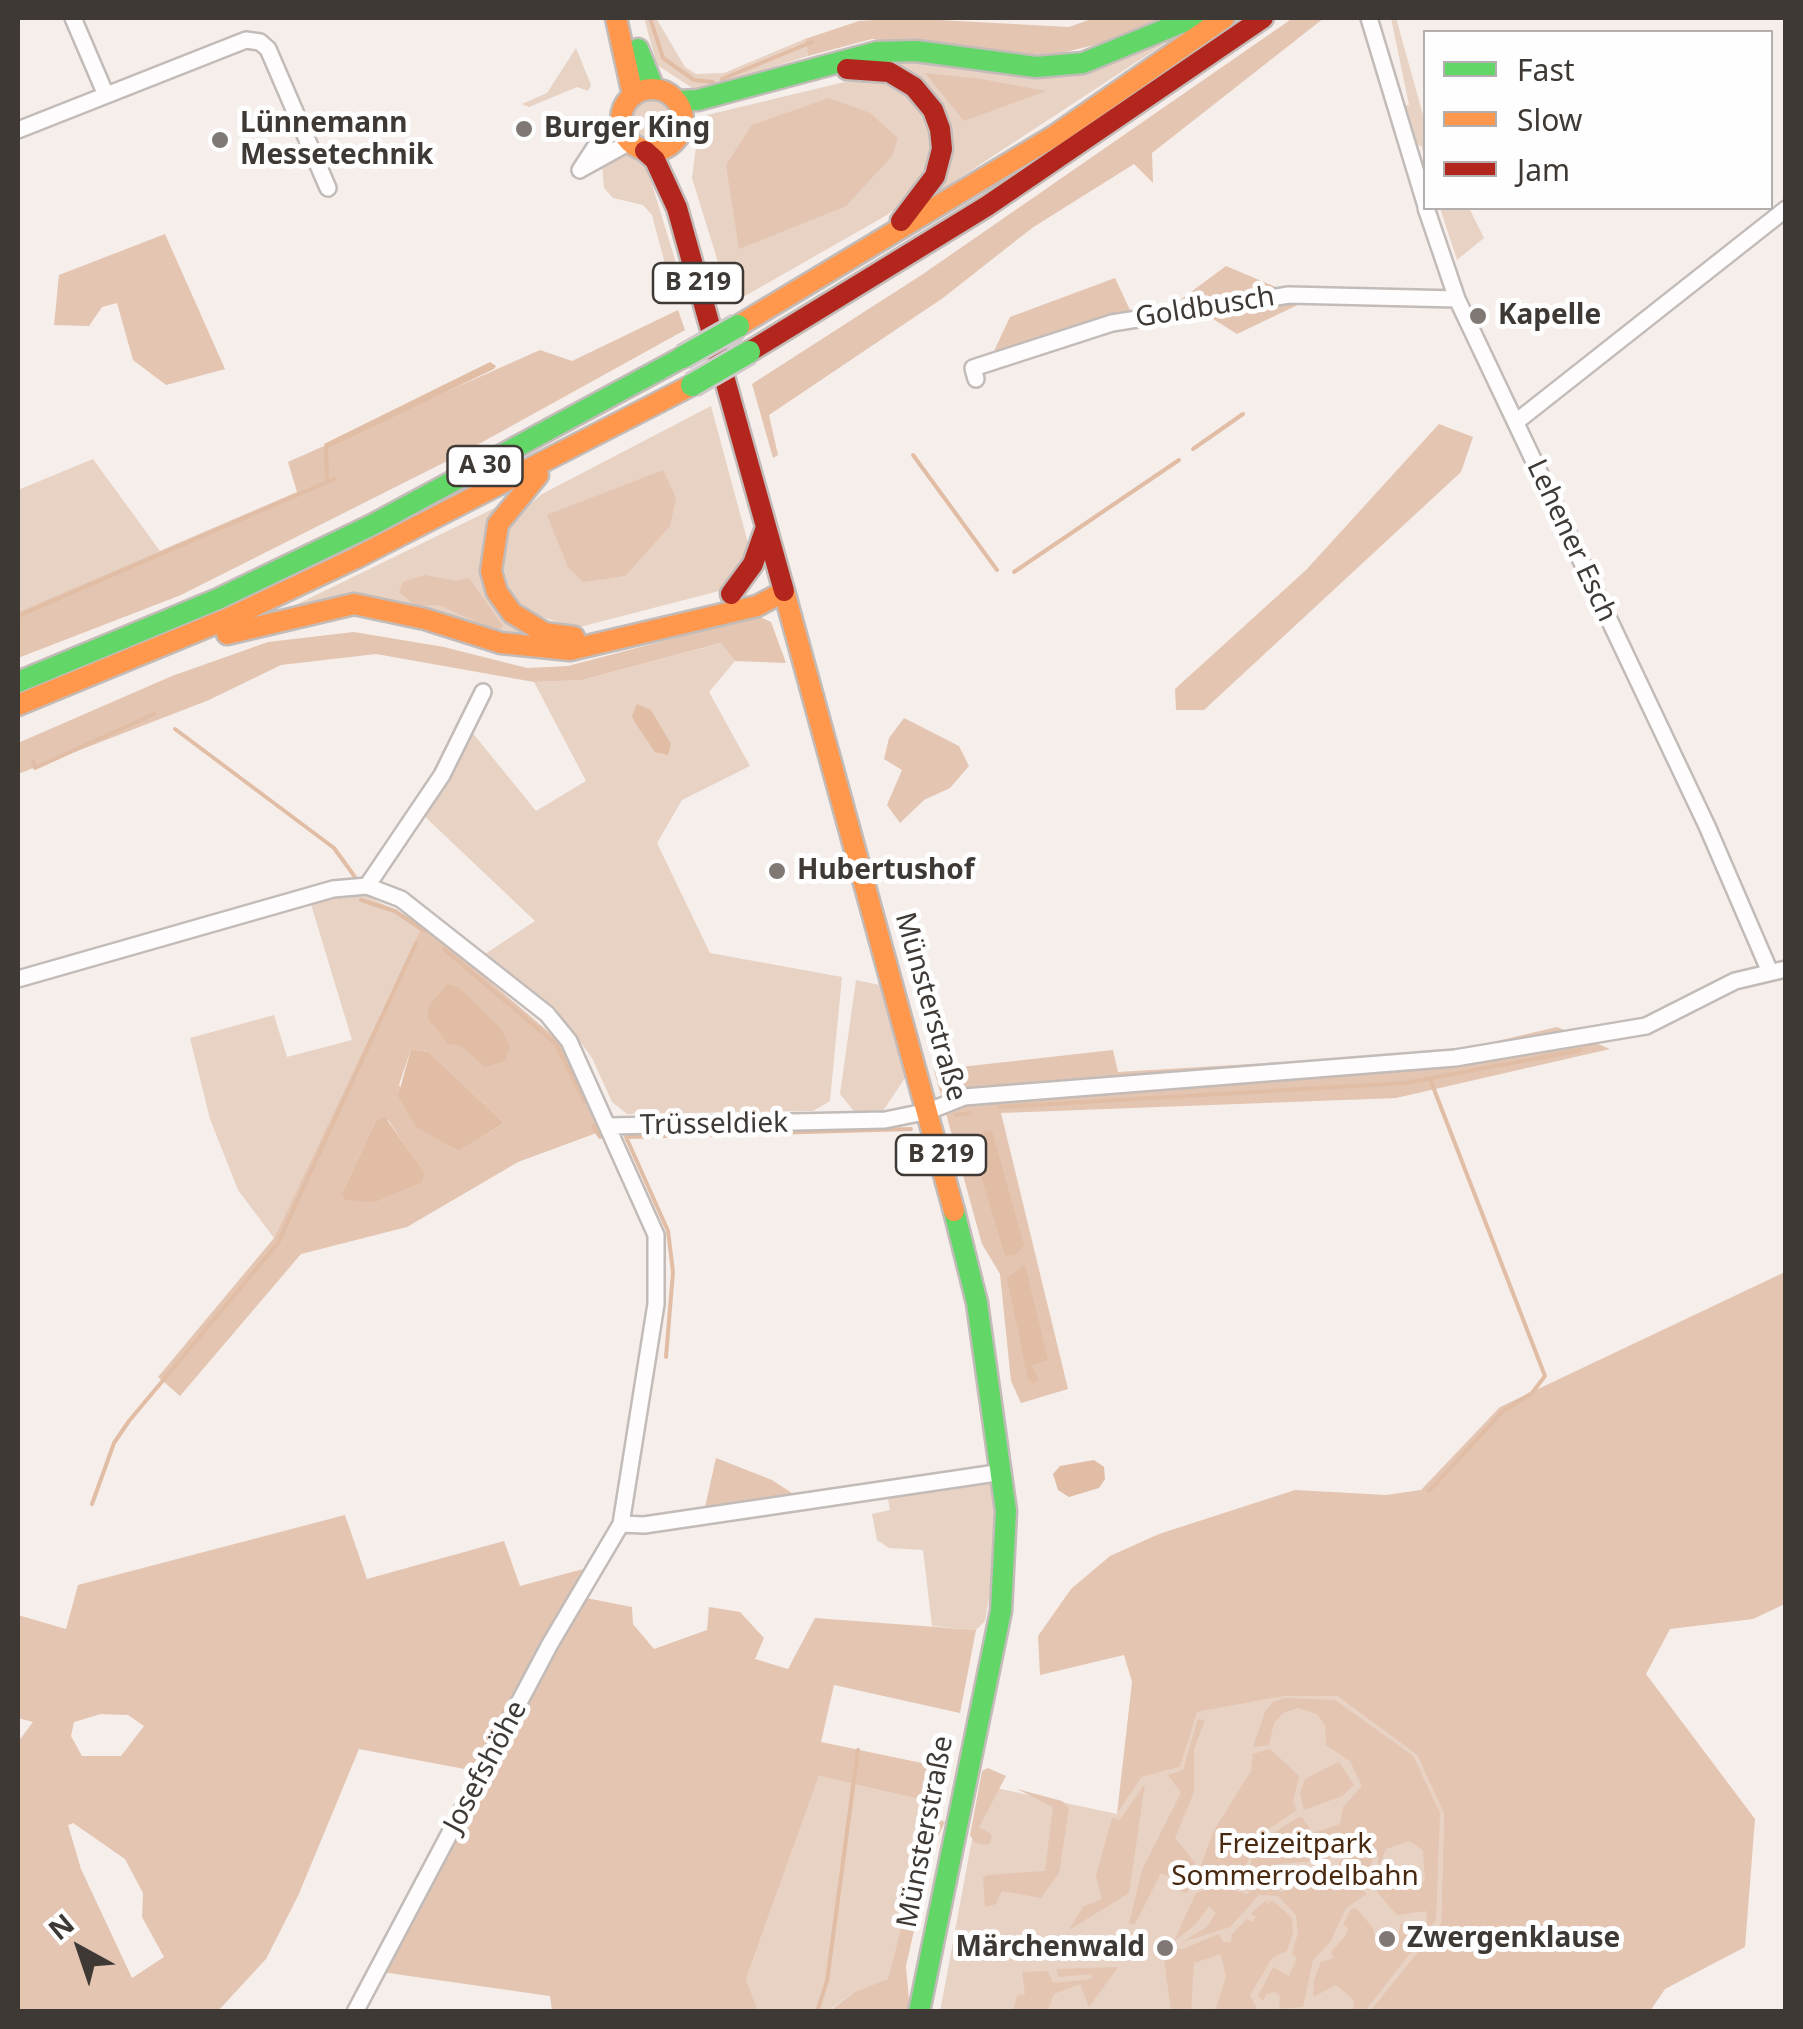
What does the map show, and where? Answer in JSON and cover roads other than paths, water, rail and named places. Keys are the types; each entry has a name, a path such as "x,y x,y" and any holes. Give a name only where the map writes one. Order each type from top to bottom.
{"main road":[{"path":"616,18 644,91 680,111 859,67 889,72 914,87 933,110 942,149 935,176 887,238"},
{"path":"629,18 644,91"},
{"path":"644,91 623,107 632,139 672,144 680,111 698,100 876,52 916,51 1036,67 1083,63 1193,18"},
{"name":"A 30","path":"18,682 218,598 372,525 683,357 1054,136 1224,18"},
{"name":"A 30","path":"18,705 157,648 356,558 692,385 1004,196 1263,18"},
{"name":"Münsterstraße","path":"632,139 655,160 677,208 929,1111 977,1302 1003,1472 1006,1511 1001,1610 919,2012"},
{"name":"Münsterstraße","path":"672,144 677,208"},
{"path":"550,461 498,524 491,550 497,592 528,626 575,637 764,586 783,592"},
{"path":"731,594 753,564 765,530"},
{"path":"157,648 354,604 426,619 500,643 537,650 570,650 757,606 783,592"}],"street":[{"path":"73,18 106,95"},
{"name":"Lehener Esch","path":"1370,18 1423,197"},
{"path":"18,130 246,40 260,42 268,48 328,188"},
{"name":"Lehener Esch","path":"929,1111 964,1096 1455,1058 1598,1037 1646,1026 1735,981 1778,971 1456,300 1427,210"},
{"path":"1516,422 1786,210"},
{"name":"Goldbusch","path":"976,379 973,368 1112,323 1289,295 1456,300"},
{"path":"18,979 315,894 367,886 442,774 483,692"},
{"name":"Trüsseldiek","path":"367,886 401,899 547,1014 581,1062 610,1126 834,1123 929,1111"},
{"name":"Josefshöhe","path":"355,2012 550,1644 621,1524 656,1304 656,1235 610,1126"},
{"path":"621,1524 644,1525 1003,1472"}],"waterway":[{"path":"650,18 663,58 694,80 713,82"},
{"path":"722,79 812,42"},
{"path":"1193,449 1243,414"},
{"path":"326,449 327,482"},
{"path":"913,455 997,570"},
{"path":"1014,572 1179,460"},
{"path":"18,616 334,479"},
{"path":"33,761 35,768 154,714"},
{"path":"175,729 334,848 355,877"},
{"path":"361,900 395,911 424,931"},
{"path":"92,1504 114,1443 129,1421 278,1243 416,943"},
{"path":"444,949 556,1044 585,1102"},
{"path":"1000,1107 1405,1083 1581,1050"},
{"path":"1429,1491 1503,1411 1532,1393 1545,1376 1430,1079"},
{"path":"956,1115 970,1113"},
{"path":"593,1126 600,1137"},
{"path":"626,1137 911,1129"},
{"path":"626,1137 668,1231 673,1272 666,1357"},
{"path":"817,2012 827,1981 858,1750"}],"place":[{"name":"Burger King","path":"524,129"},
{"name":"Lünnemann Messetechnik","path":"220,140"},
{"name":"Kapelle","path":"1478,316"},
{"name":"Hubertushof","path":"777,871"},
{"name":"Zwergenklause","path":"1387,1939"},
{"name":"Märchenwald","path":"1165,1948"}],"park label":[{"name":"Freizeitpark Sommerrodelbahn","path":"1295,1861"}]}
